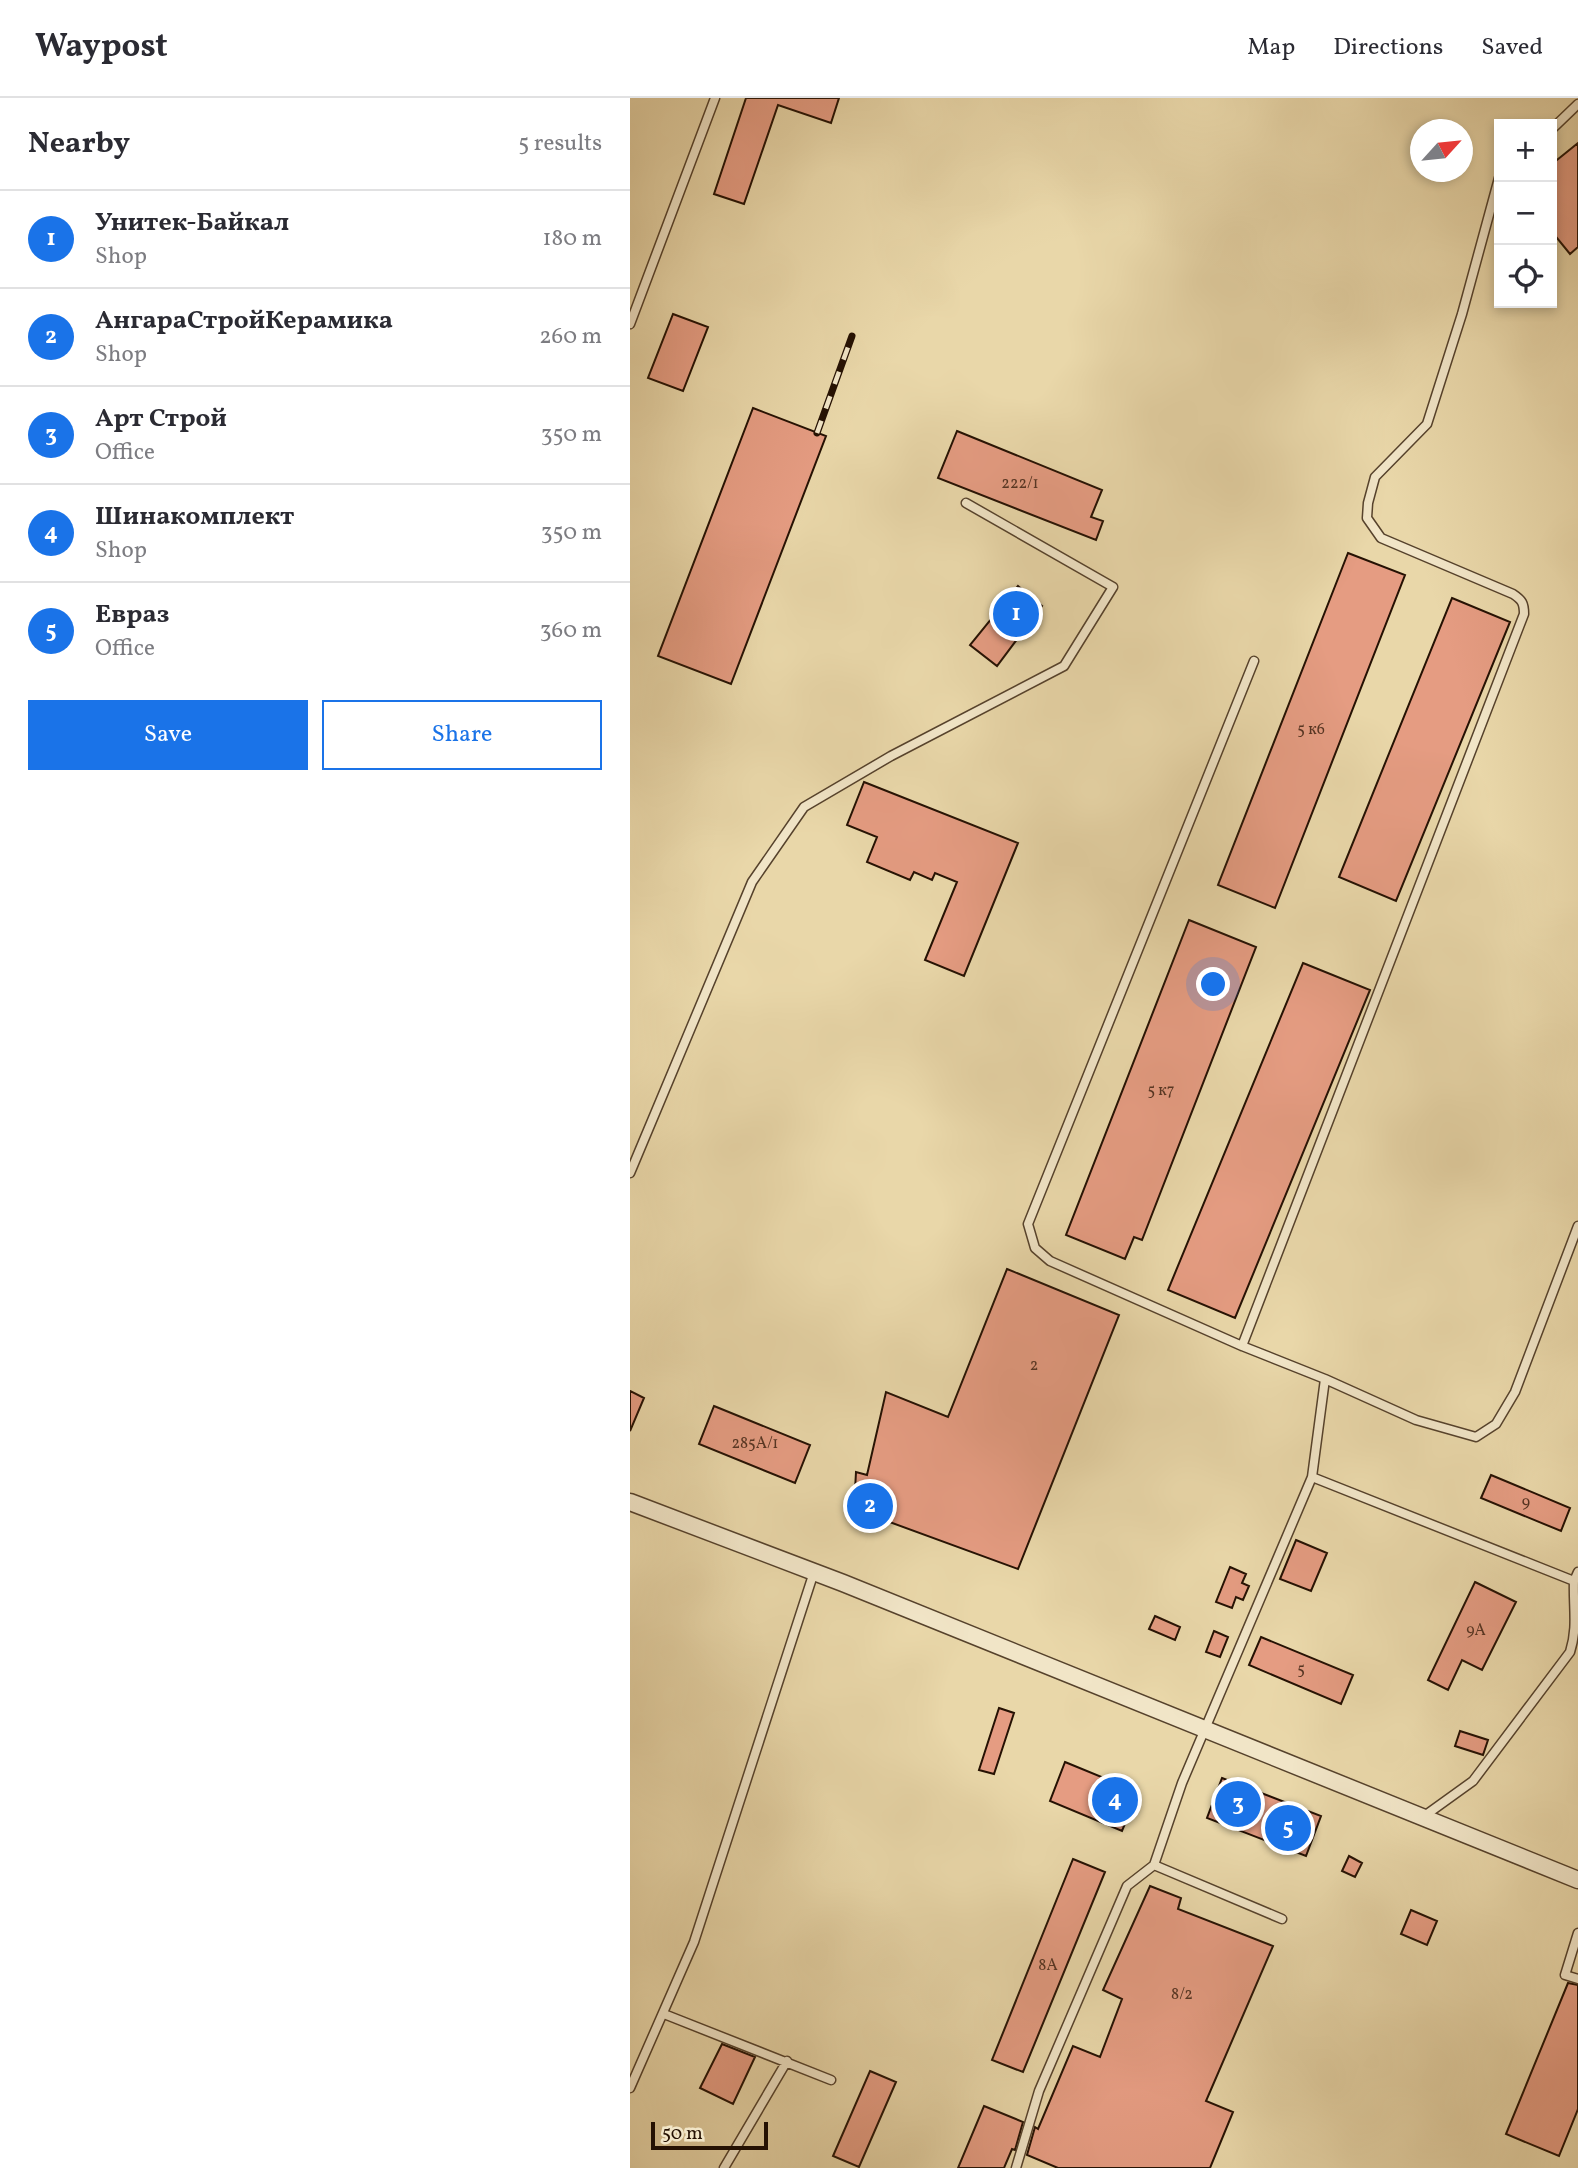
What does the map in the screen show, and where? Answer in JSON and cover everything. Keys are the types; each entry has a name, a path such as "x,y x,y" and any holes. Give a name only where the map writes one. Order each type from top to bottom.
{"street":[{"path":"630,1502 814,1572 1578,1880"}],"lane":[{"path":"630,324 715,98"},
{"path":"1557,124 1578,104"},
{"path":"1241,1346 1524,614 1524,605 1513,594 1381,538 1367,517 1375,477 1427,424 1462,314 1498,182"},
{"path":"630,1173 752,882 804,807 891,756 1064,666 1113,587 966,503"},
{"path":"1254,661 1028,1224 1035,1248 1050,1261 1241,1346 1325,1379 1416,1420 1476,1437 1496,1424 1515,1392 1578,1226"},
{"path":"1016,2168 1039,2091 1127,1886 1154,1865 1182,1783 1312,1476 1325,1379"},
{"path":"1312,1476 1574,1581"},
{"path":"630,2088 694,1942 814,1572"},
{"path":"1423,1817 1473,1781 1570,1652 1576,1630 1573,1606 1574,1581 1578,1572"},
{"path":"1154,1865 1282,1919"},
{"path":"1578,1933 1565,1975 1578,1979"},
{"path":"664,2014 831,2080"},
{"path":"724,2168 788,2061"}],"building":[{"path":"746,98 839,98 831,123 778,105 744,204 714,194"},
{"path":"1578,143 1578,247 1570,254 1557,238 1557,160"},
{"path":"673,314 708,327 683,391 648,378"},
{"path":"753,408 826,436 731,684 658,656"},
{"path":"957,431 1102,490 1091,517 1103,521 1096,540 938,478"},
{"path":"1348,553 1405,575 1275,908 1218,885"},
{"path":"1018,586 1042,606 997,666 970,645"},
{"path":"1452,598 1510,622 1396,901 1339,877"},
{"path":"864,782 1018,843 964,976 925,960 957,882 935,873 932,880 914,872 910,880 867,862 877,837 847,825"},
{"path":"1189,920 1256,947 1142,1240 1134,1237 1125,1259 1066,1235"},
{"path":"1303,963 1370,990 1235,1318 1168,1290"},
{"path":"1007,1269 1119,1315 1018,1569 854,1509 856,1472 867,1475 886,1392 948,1417"},
{"path":"630,1391 644,1398 630,1431"},
{"path":"714,1406 810,1445 795,1483 699,1444"},
{"path":"1491,1475 1570,1508 1561,1531 1481,1498"},
{"path":"1296,1540 1327,1553 1311,1591 1280,1579"},
{"path":"1230,1567 1246,1574 1242,1583 1249,1586 1243,1600 1236,1597 1232,1608 1216,1602"},
{"path":"1475,1582 1516,1602 1482,1670 1462,1660 1448,1690 1428,1680"},
{"path":"1155,1616 1180,1627 1175,1640 1149,1629"},
{"path":"1214,1631 1228,1637 1220,1657 1206,1652"},
{"path":"1261,1637 1353,1675 1341,1704 1249,1665"},
{"path":"999,1708 1014,1713 994,1774 979,1770"},
{"path":"1460,1731 1488,1740 1483,1755 1455,1746"},
{"path":"1065,1762 1138,1792 1122,1831 1050,1801"},
{"path":"1222,1778 1321,1816 1306,1856 1207,1818"},
{"path":"1349,1856 1362,1863 1355,1877 1342,1871"},
{"path":"1073,1859 1105,1872 1023,2072 992,2060"},
{"path":"1150,1886 1181,1898 1178,1909 1273,1946 1206,2101 1233,2112 1210,2168 1058,2168 1027,2155 1035,2127 1038,2129 1073,2046 1100,2057 1122,1999 1103,1990"},
{"path":"1411,1910 1437,1921 1427,1945 1401,1934"},
{"path":"1568,1983 1578,1985 1578,2109 1559,2156 1506,2134"},
{"path":"722,2044 755,2057 733,2104 700,2088"},
{"path":"870,2071 896,2082 859,2167 833,2156"},
{"path":"984,2106 1023,2122 1015,2150 1012,2149 1004,2168 958,2168"}],"railway":[{"path":"817,433 852,336"}],"place":[{"name":"Унитек-Байкал","path":"1016,614"},
{"name":"АнгараСтройКерамика","path":"870,1506"},
{"name":"Шинакомплект","path":"1115,1800"},
{"name":"Арт Строй","path":"1238,1804"},
{"name":"Евраз","path":"1288,1828"}]}
